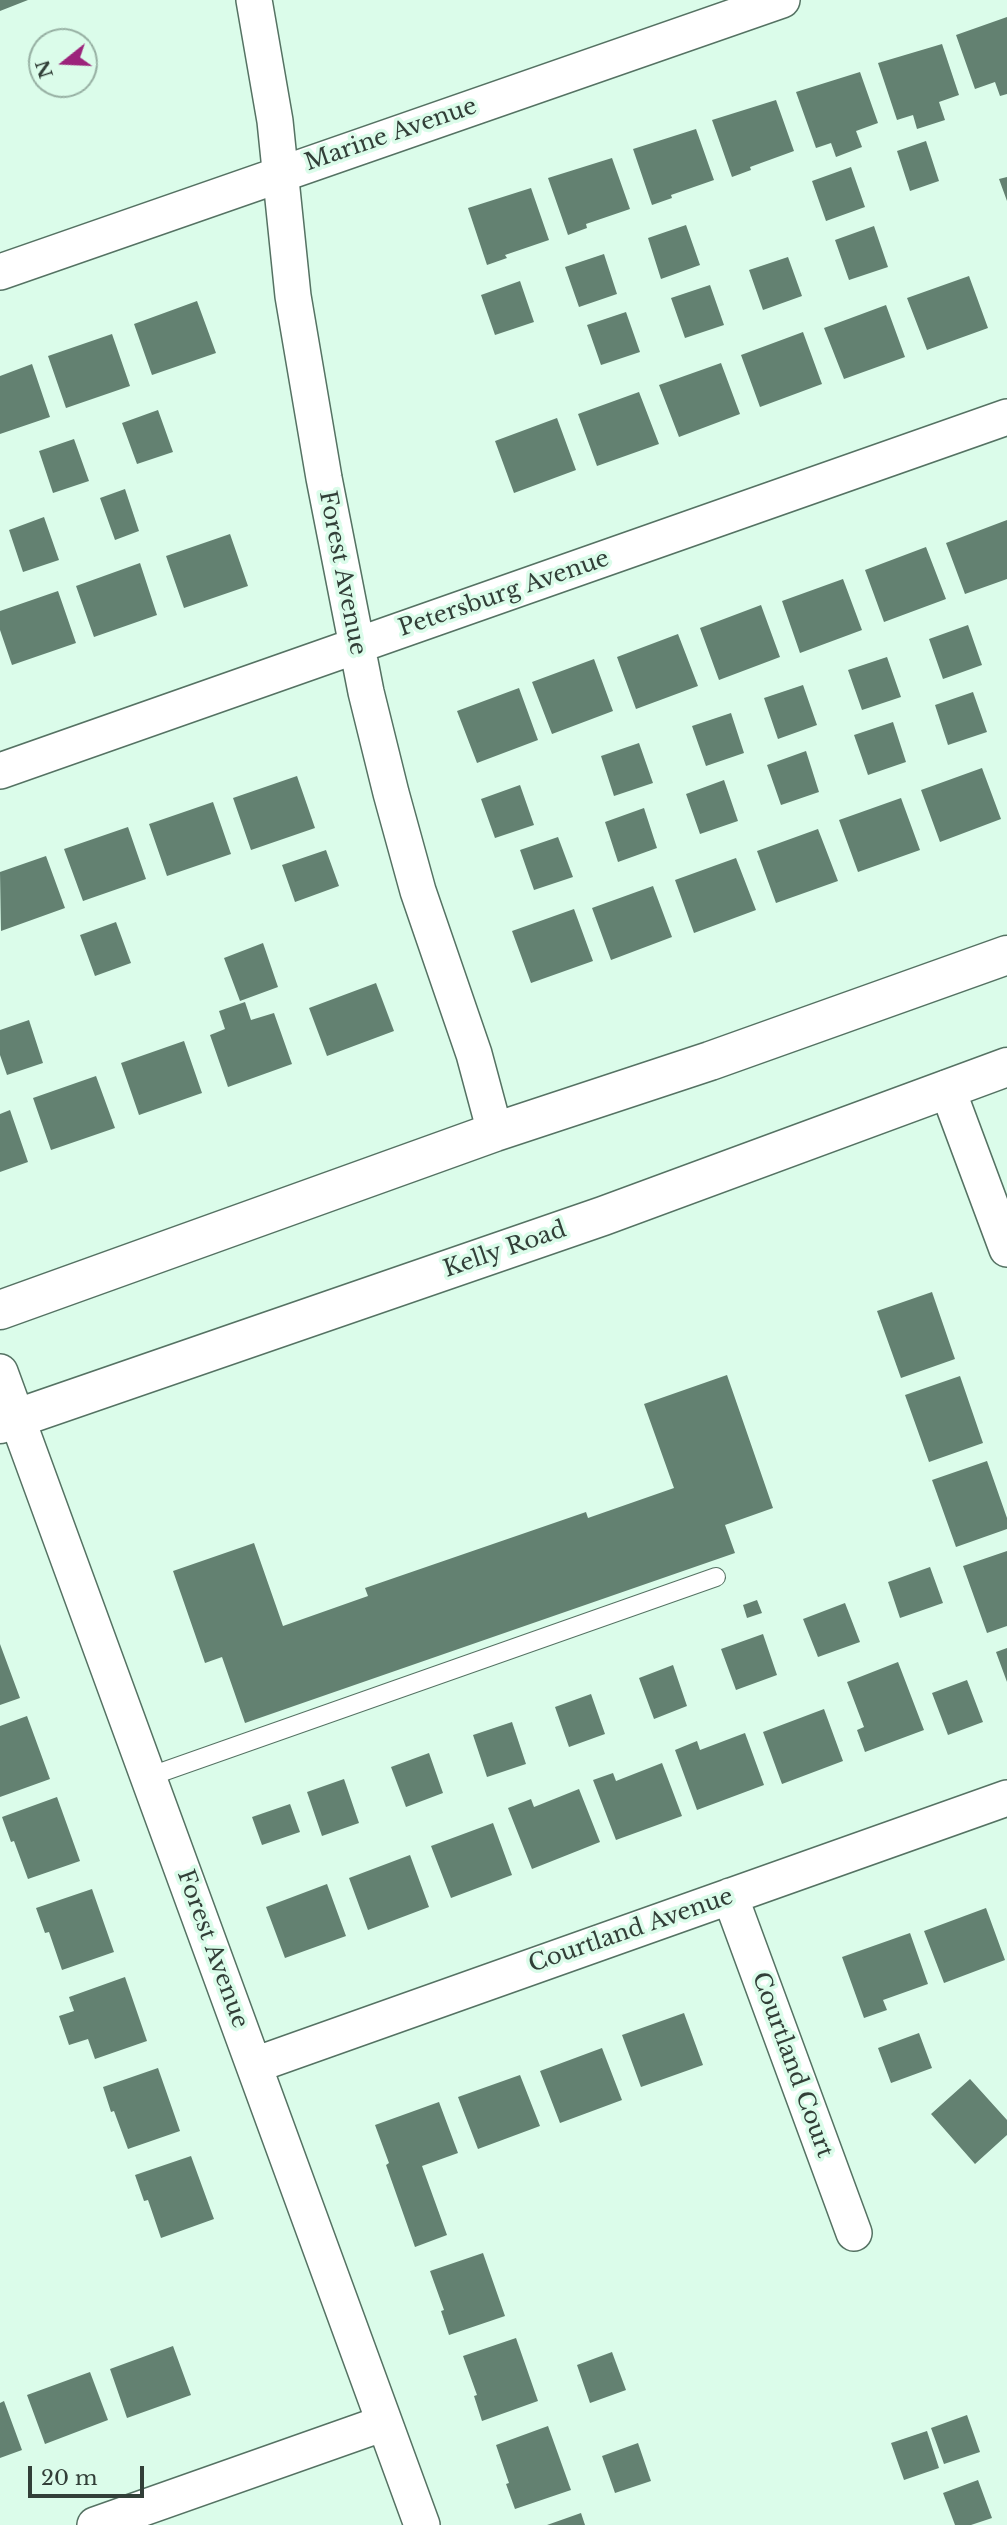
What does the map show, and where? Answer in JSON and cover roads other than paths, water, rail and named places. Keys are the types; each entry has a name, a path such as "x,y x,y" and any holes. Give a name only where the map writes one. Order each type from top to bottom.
{"street":[{"name":"Forest Avenue","path":"254,0 275,121 293,296 356,646 391,793 418,891 474,1054 495,1132"},
{"name":"Marine Avenue","path":"0,272 782,0"},
{"name":"Petersburg Avenue","path":"0,771 1007,417"},
{"path":"0,1310 495,1132 710,1061 1007,955"},
{"name":"Kelly Road","path":"8,1421 603,1216 1007,1067"},
{"path":"947,1088 1007,1249"},
{"name":"Forest Avenue","path":"0,1372 8,1421 148,1777 422,2525"},
{"name":"Courtland Avenue","path":"255,2065 1007,1798"},
{"name":"Courtland Court","path":"730,1896 854,2233"},
{"path":"95,2525 384,2423"}],"lane":[{"path":"148,1777 716,1577"}]}
